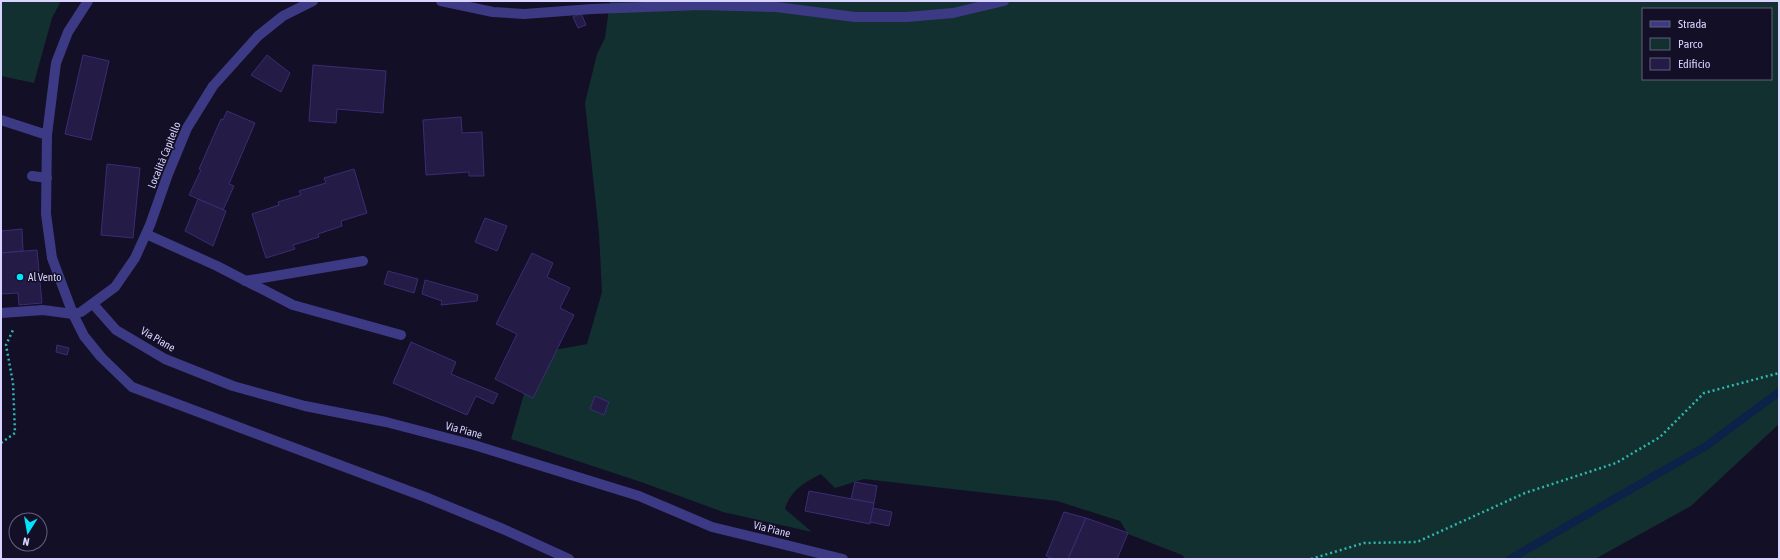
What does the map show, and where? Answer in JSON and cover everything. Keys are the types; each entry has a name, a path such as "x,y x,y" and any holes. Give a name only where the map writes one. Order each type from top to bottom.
{"street":[{"path":"88,1 68,32 56,63 47,135 46,214 52,258 73,314 84,336 101,357 132,387 425,497 503,529 569,559"},
{"name":"Località Capitello","path":"73,314 81,312 115,287 135,258 146,234 187,128 213,86 258,36 282,16 313,1"},
{"path":"441,1 493,12 524,14 592,9 701,5 776,7 863,17 907,17 953,13 1004,1"},
{"path":"1,120 47,135"},
{"path":"32,176 47,178"},
{"path":"146,234 293,305 401,335"},
{"path":"245,281 363,261"},
{"name":"Via Piane","path":"93,304 116,330 165,359 233,386 305,406 386,422 474,445 639,496 712,527 843,559"},
{"path":"1,313 43,310 73,314"}],"path":[{"path":"1,443 15,434 13,383 6,344 21,311"},
{"path":"1311,559 1364,544 1417,542 1525,493 1616,463 1660,437 1704,393 1779,373"}],"green space":[{"path":"1,1 61,1 52,18 34,83 1,76"},
{"path":"610,1 1779,1 1779,424 1691,506 1595,559 1186,559 1182,555 1128,534 1120,521 1057,501 864,479 835,488 821,474 809,480 794,492 785,509 812,532 723,512 644,483 511,439 526,387 543,352 587,344 602,292 599,233 585,103 597,54 605,38"}],"building":[{"path":"581,13 586,25 578,28 573,17"},
{"path":"83,55 109,61 91,140 65,134"},
{"path":"267,55 290,73 281,92 251,75"},
{"path":"313,65 386,71 383,113 337,109 336,123 309,121"},
{"path":"227,111 255,123 229,184 234,186 223,210 189,195 201,170 199,169 221,119 223,120"},
{"path":"461,117 462,133 482,132 484,176 469,176 469,172 426,175 423,120"},
{"path":"107,164 140,168 133,238 101,235"},
{"path":"354,169 367,213 341,221 342,226 318,234 319,237 293,245 295,249 266,258 252,214 279,205 278,202 301,195 299,191 326,183 324,178"},
{"path":"198,199 226,211 213,246 185,231"},
{"path":"485,218 507,226 497,251 475,242"},
{"path":"22,229 23,251 1,253 1,231"},
{"path":"37,250 42,303 19,305 18,293 1,294 1,253"},
{"path":"532,253 553,263 547,277 570,288 560,308 574,315 533,398 495,379 517,334 496,324"},
{"path":"388,271 418,279 414,293 384,284"},
{"path":"425,280 478,295 477,301 441,305 442,301 422,294"},
{"path":"411,342 456,362 451,374 498,394 493,404 476,396 467,415 393,383"},
{"path":"57,345 69,348 67,355 56,352"},
{"path":"595,396 609,402 604,415 590,409"},
{"path":"855,482 877,486 874,503 851,499"},
{"path":"809,491 874,503 870,524 805,511"},
{"path":"873,508 892,512 889,526 870,522"},
{"path":"1064,512 1086,518 1068,559 1054,559 1046,556"},
{"path":"1086,518 1128,533 1117,559 1068,559"}],"waterway":[{"path":"1510,559 1706,446 1779,392"}],"place":[{"name":"Al Vento","path":"20,277"}]}
